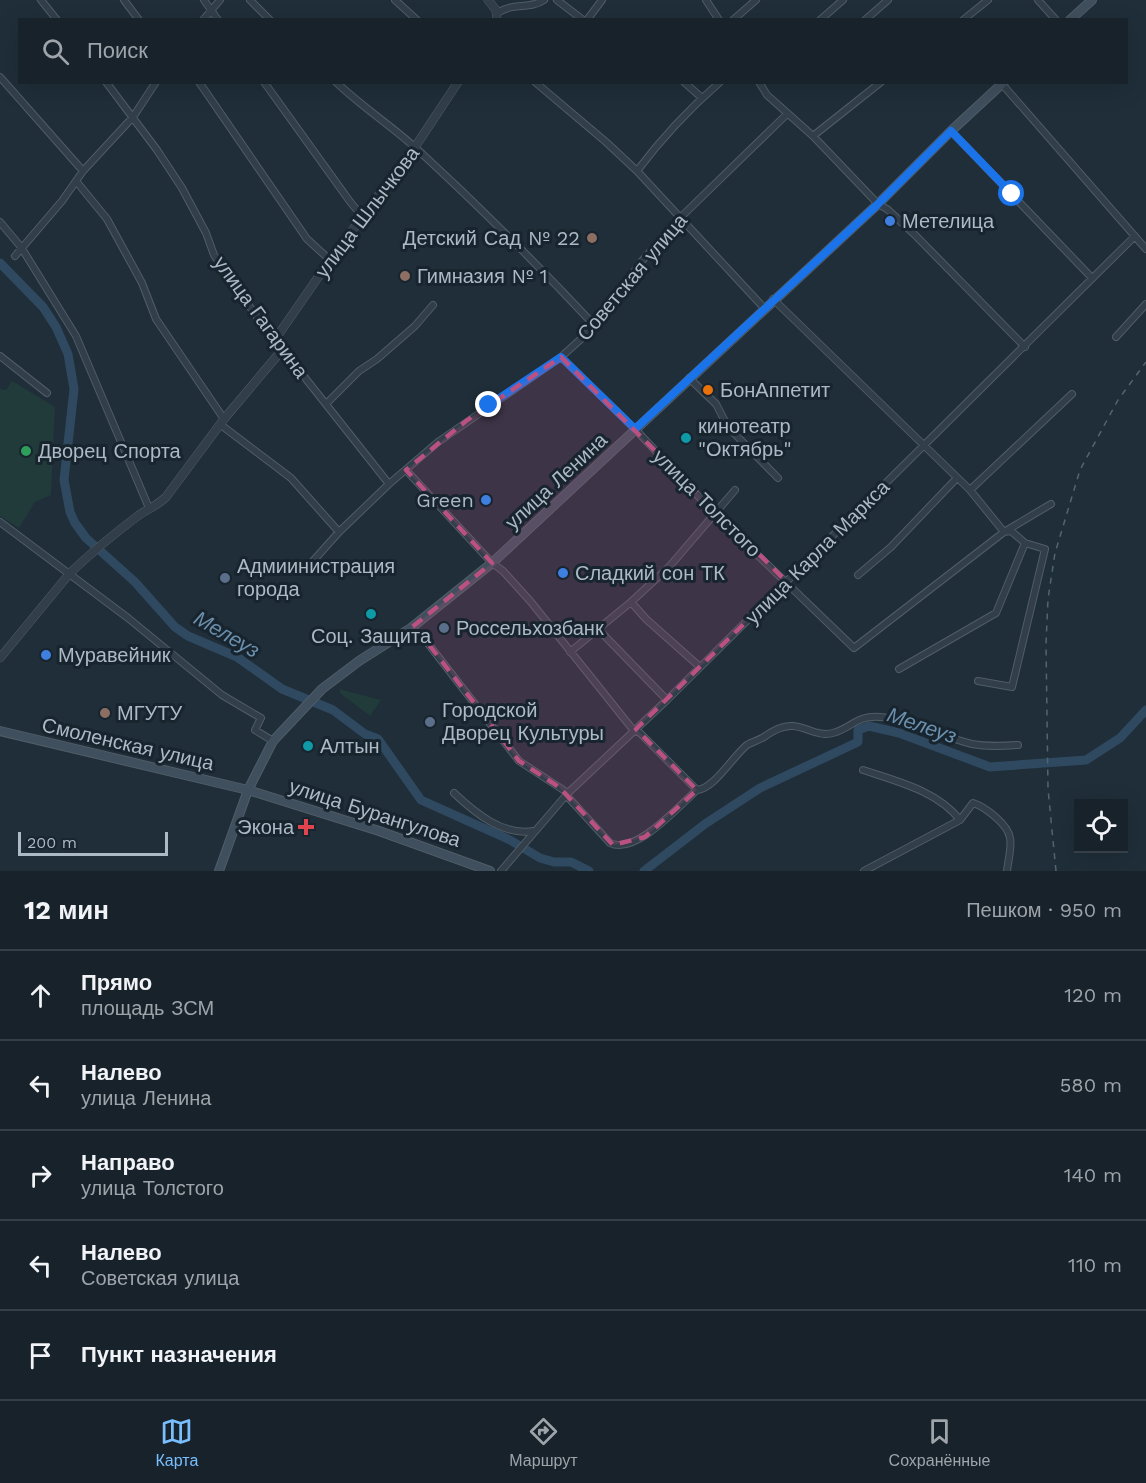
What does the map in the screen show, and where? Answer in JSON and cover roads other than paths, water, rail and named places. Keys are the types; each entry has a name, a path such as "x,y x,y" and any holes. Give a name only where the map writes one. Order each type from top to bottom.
{"main road":[{"path":"1072,18 1092,0"},
{"name":"улица Ленина","path":"219,871 248,790 273,741 322,689 359,661 411,628 492,563 878,204 1002,84"},
{"name":"Смоленская улица","path":"0,731 248,790"},
{"name":"улица Бурангулова","path":"248,790 385,833 490,871"}],"street":[{"path":"41,0 55,18"},
{"path":"124,0 138,18"},
{"path":"204,0 217,18"},
{"path":"204,18 220,0"},
{"path":"250,0 268,18"},
{"path":"395,0 415,18"},
{"path":"488,0 497,16 511,6 527,6 544,0"},
{"path":"557,0 585,18"},
{"path":"588,18 602,0"},
{"path":"706,0 718,18"},
{"path":"735,18 756,0"},
{"path":"822,18 843,0"},
{"path":"867,18 888,0"},
{"path":"966,18 988,0"},
{"path":"1038,0 1054,18"},
{"path":"0,77 83,171"},
{"name":"улица Гагарина","path":"108,84 182,188 206,233 214,255 274,341 327,404 389,484"},
{"path":"15,256 62,201 83,171 133,117 155,84"},
{"path":"200,84 307,239 330,260"},
{"path":"265,84 363,217"},
{"path":"338,84 351,97 415,147 513,239 594,325"},
{"name":"улица Шлычкова","path":"274,341 330,260 415,147 457,84"},
{"path":"537,84 606,142 636,171 764,308"},
{"path":"686,84 702,98"},
{"path":"636,171 653,150 718,84"},
{"path":"760,84 767,95 813,136 878,204 914,234 1025,347"},
{"path":"813,136 878,84"},
{"path":"1004,84 1146,249"},
{"name":"Советская улица","path":"305,570 339,532 389,484 466,421 561,357 594,325 641,262 680,218 787,114"},
{"path":"951,131 1092,278"},
{"path":"76,181 107,219 142,283 156,319 222,422 291,478 339,532"},
{"path":"0,222 21,247 76,336 149,508"},
{"name":"улица Карла Маркса","path":"501,871 567,794 700,668 1135,236"},
{"path":"774,300 956,479 970,490 1004,532"},
{"path":"1116,337 1146,304"},
{"path":"327,404 359,371 377,359 415,326 433,305"},
{"path":"0,658 83,560 110,537 166,497 222,422 282,350"},
{"path":"0,356 47,393"},
{"name":"улица Толстого","path":"561,357 635,429 716,514 854,648 1004,532"},
{"path":"689,378 716,404 728,427 778,478"},
{"path":"970,490 1072,394"},
{"path":"406,470 492,563 503,571 634,731 640,733 697,790"},
{"path":"858,575 891,547 956,479"},
{"path":"570,652 631,602 669,567 735,490"},
{"path":"1004,532 1051,504"},
{"path":"0,522 128,618 222,695 261,718 255,730 273,741"},
{"path":"978,681 1012,687 1045,549 1025,543 1011,531 1004,532"},
{"path":"899,669 996,613 1025,543"},
{"path":"631,602 646,619 700,668"},
{"path":"411,628 423,637 519,760 567,794 610,843 620,846 645,837 697,790 701,790 714,780 749,744 774,729 793,726 811,732 832,734 858,719 881,717 927,728 972,744 992,747 1018,744"},
{"path":"598,629 667,700"},
{"path":"862,770 904,784 941,802 950,807 960,820"},
{"path":"454,793 472,809 496,825 532,833"},
{"path":"864,871 960,820 973,803 984,806 1006,828 1011,838 1007,871"}],"waterway":[{"name":"Мелеуз","path":"0,263 43,307 56,327 68,354 74,389 64,480 70,512 86,538 135,582 175,627 188,636 237,657 282,689 333,710 365,734 378,739 421,800 510,840 540,858 554,862 571,862 589,871"},
{"name":"Мелеуз","path":"644,871 705,824 760,788 858,742 858,730 869,726 899,733 990,767 1086,760 1120,738 1146,710"}],"railway":[{"path":"1056,871 1048,789 1046,644 1048,599 1055,553 1080,470 1118,400 1146,362"}],"place":[{"name":"Метелица","path":"890,221"},
{"name":"Детский Сад № 22","path":"592,238"},
{"name":"Гимназия № 1","path":"405,276"},
{"name":"БонАппетит","path":"708,390"},
{"name":"кинотеатр \"Октябрь\"","path":"686,438"},
{"name":"Дворец Спорта","path":"26,451"},
{"name":"Green","path":"486,500"},
{"name":"Сладкий сон ТК","path":"563,573"},
{"name":"Адмиинистрация города","path":"225,578"},
{"name":"Соц. Защита","path":"371,614"},
{"name":"Россельхозбанк","path":"444,628"},
{"name":"Муравейник","path":"46,655"},
{"name":"МГУТУ","path":"105,713"},
{"name":"Городской Дворец Культуры","path":"430,722"},
{"name":"Алтын","path":"308,746"},
{"name":"Экона","path":"306,827"}]}
